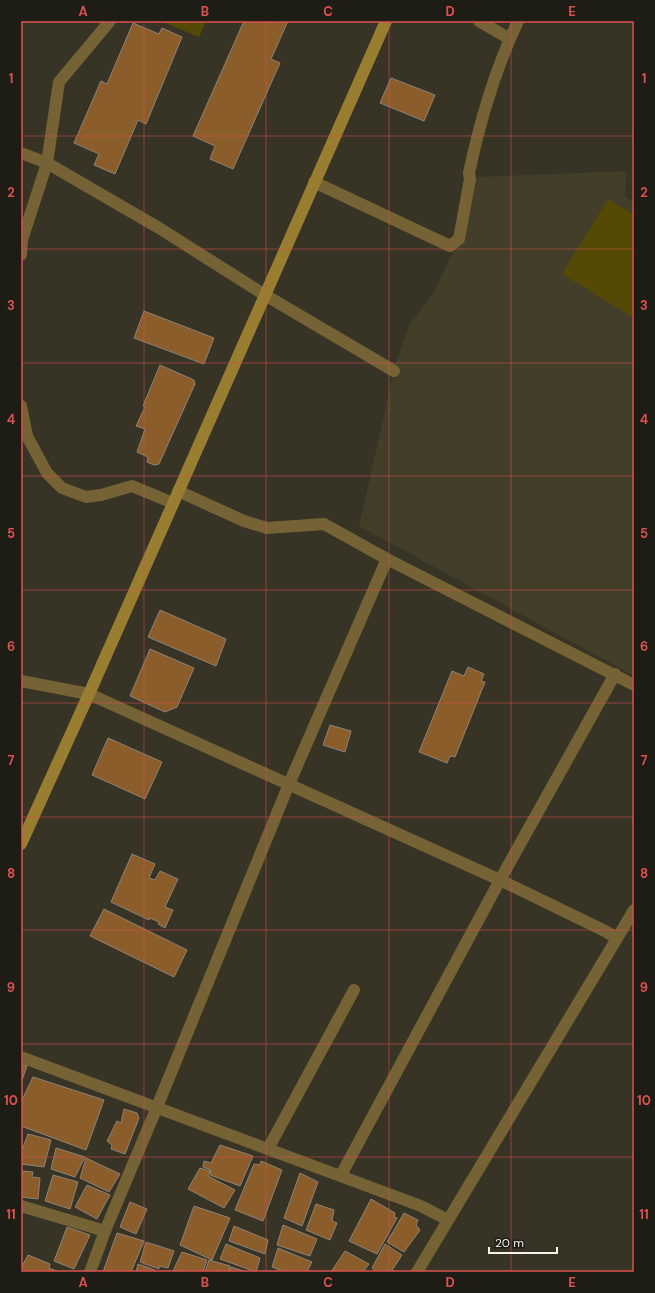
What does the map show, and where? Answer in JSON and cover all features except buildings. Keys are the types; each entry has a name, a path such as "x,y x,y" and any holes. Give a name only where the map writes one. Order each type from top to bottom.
{"street":[{"path":"21,255 22,240 47,163 59,82 110,21"},
{"path":"21,844 89,694 386,21"},
{"path":"479,21 510,39"},
{"path":"314,182 450,246 459,238 470,180 469,174 480,124 493,83 518,21"},
{"path":"21,153 47,163 160,228 265,295 394,371"},
{"path":"21,406 27,436 47,472 62,488 86,497 101,496 132,486 173,503"},
{"path":"178,491 244,521 267,528 291,528 324,524 634,685"},
{"path":"90,1272 105,1231 158,1107 289,784 387,558"},
{"path":"341,1175 500,880 615,674"},
{"path":"21,681 89,694 500,880 617,938"},
{"path":"417,1272 634,910"},
{"path":"268,1149 354,990"},
{"path":"21,1057 341,1175 421,1206 448,1220"},
{"path":"21,1206 105,1231"}],"shaded area":[{"path":"161,21 206,21 199,37"},
{"path":"626,171 625,197 634,202 634,676 359,526 396,363 409,326 434,292 459,239 470,179 479,177"},
{"path":"608,199 634,215 634,318 562,274"}]}
